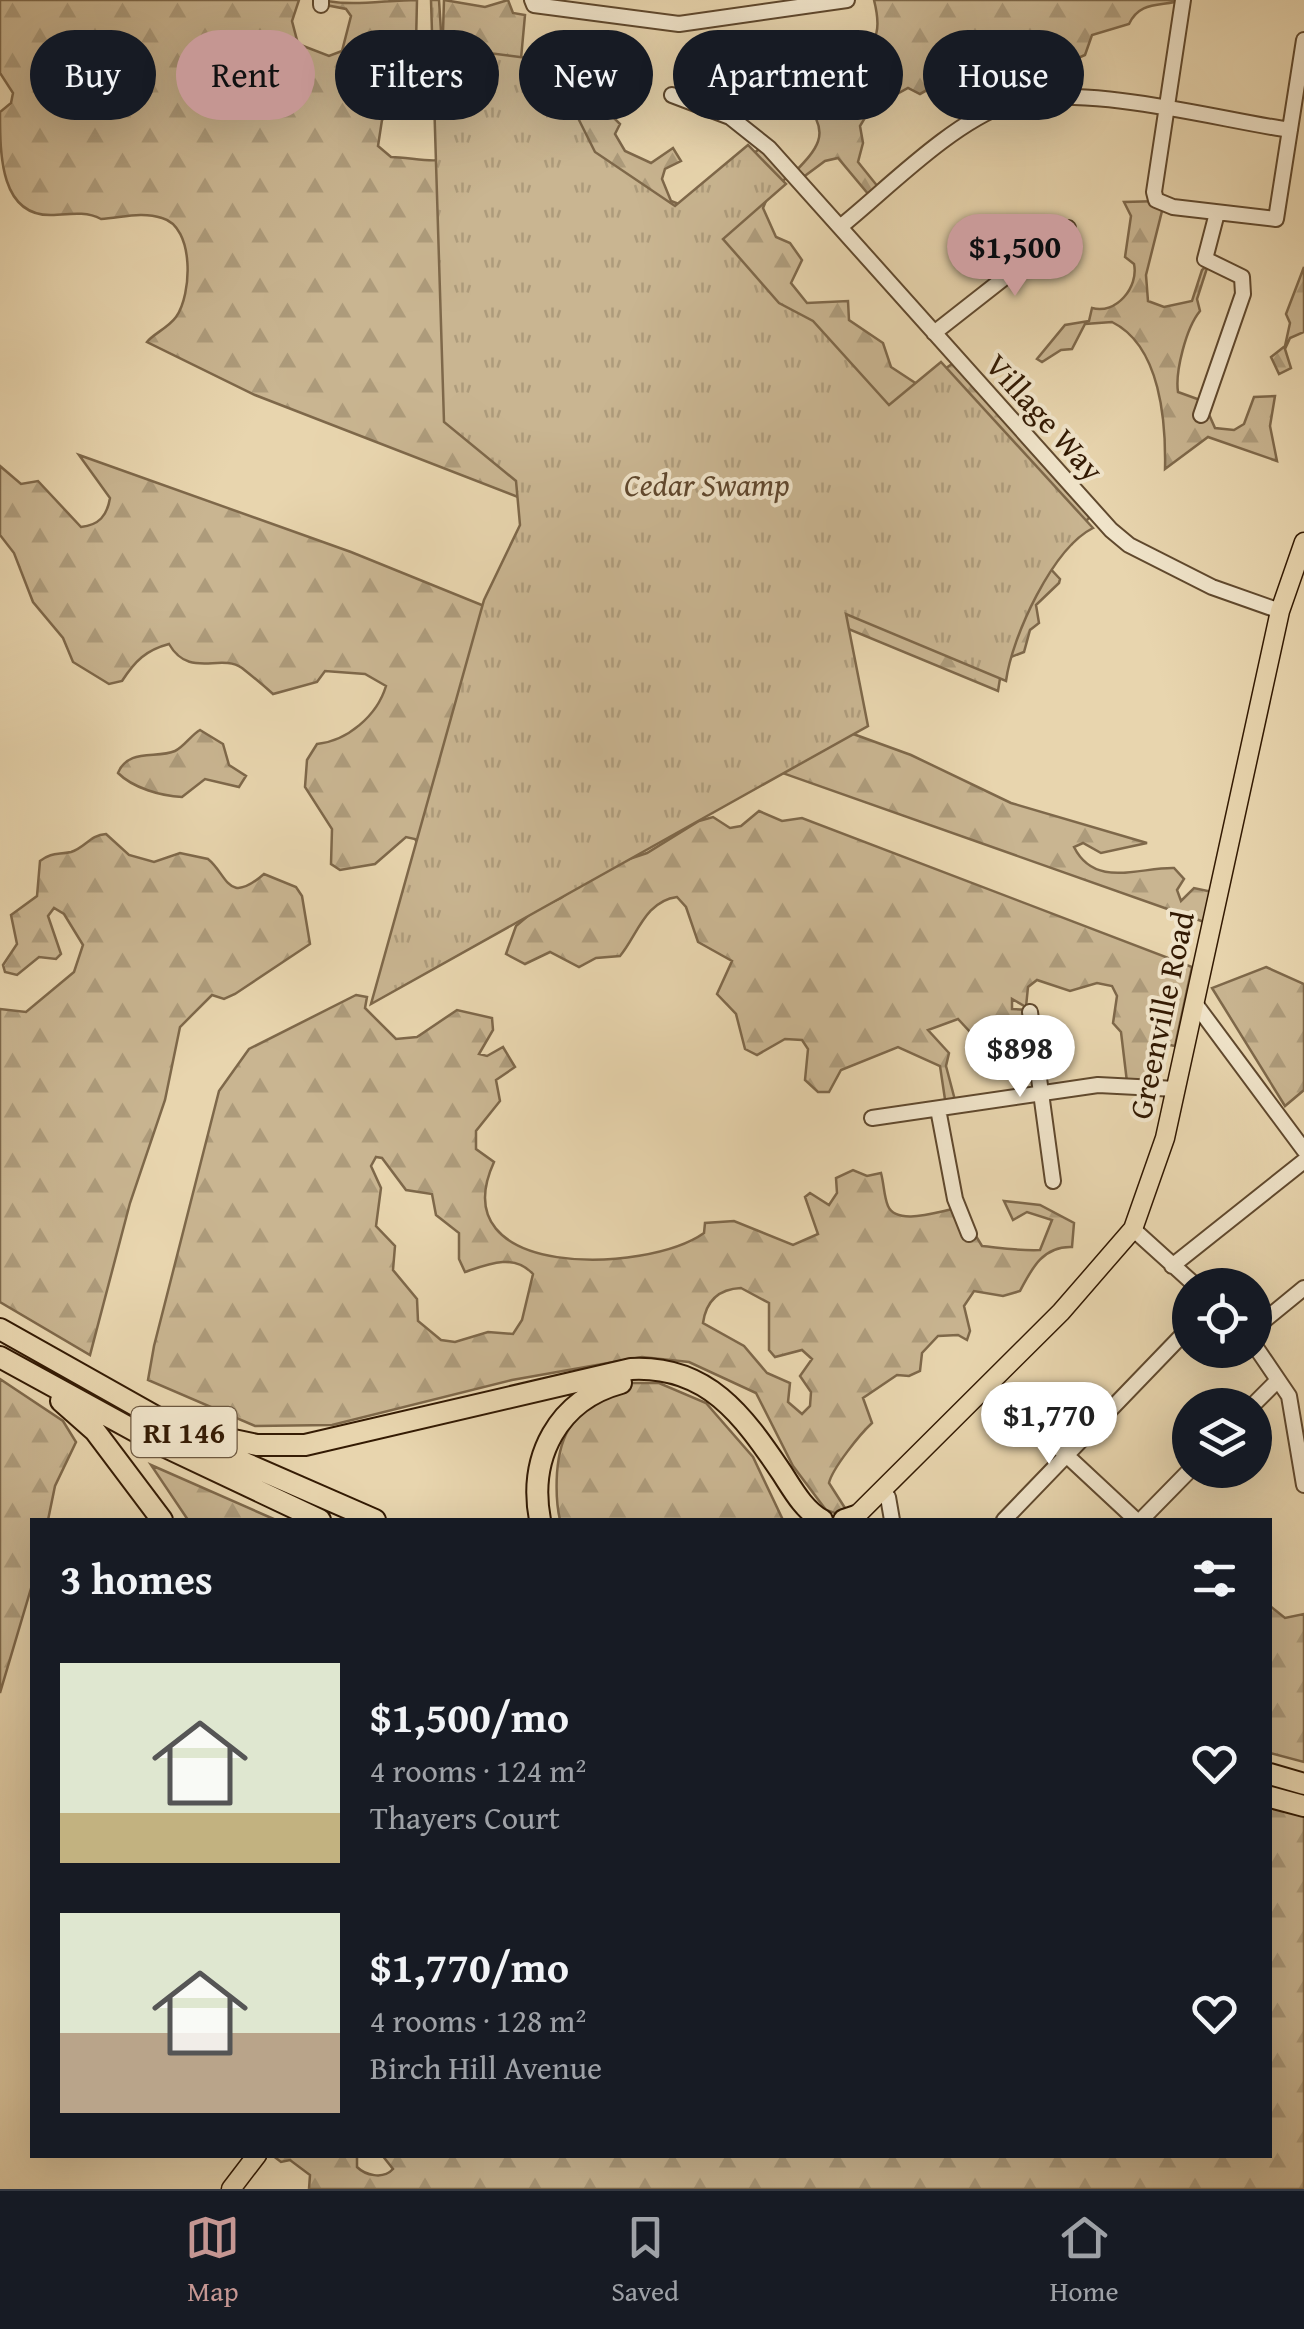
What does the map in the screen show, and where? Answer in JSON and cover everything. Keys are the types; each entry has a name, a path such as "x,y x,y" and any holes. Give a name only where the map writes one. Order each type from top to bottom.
{"highway":[{"name":"RI 146","path":"0,1330 177,1428 282,1481 370,1518"},
{"name":"RI 146","path":"0,1356 157,1443 316,1518"},
{"path":"177,1428 257,1445 305,1445 630,1370 661,1370 694,1378 727,1400 812,1518"},
{"path":"24,1371 95,1431 160,1518"},
{"path":"540,1518 536,1490 540,1460 563,1418 606,1388 648,1381 689,1390 713,1404 812,1518"},
{"path":"1272,1775 1304,1784"},
{"path":"1272,1797 1304,1806"}],"main road":[{"name":"Greenville Road","path":"855,1518 990,1384 1133,1230 1158,1168 1280,611 1304,542"},
{"name":"Greenville Road","path":"856,1518 888,1497 945,1430"},
{"path":"231,2189 254,2158"}],"street":[{"path":"533,3 679,24 847,0"},
{"path":"1183,0 1156,200 1172,208 1276,218 1304,40"},
{"name":"Village Way","path":"672,95 715,111 751,131 1128,545 1242,601 1280,611"},
{"path":"840,227 937,148 1005,105 1062,98 1290,130"},
{"path":"1201,415 1243,294 1242,277 1206,259 1216,214"},
{"path":"934,333 1068,228"},
{"path":"1194,1002 1304,1150"},
{"path":"1030,1012 1053,1181"},
{"path":"872,1118 1118,1084 1176,1089"},
{"path":"938,1109 956,1199 969,1234"},
{"path":"1172,1266 1304,1162"},
{"path":"1133,1230 1174,1268"},
{"path":"1272,1314 1304,1288"},
{"path":"1006,1518 1172,1346"},
{"path":"1270,1368 1304,1410"},
{"path":"1270,1388 1278,1380"},
{"path":"990,1384 1136,1518"},
{"path":"1289,1396 1304,1486"},
{"path":"1140,1518 1172,1487"},
{"path":"888,1497 892,1518"}],"green space":[{"path":"0,0 299,0 292,21 294,30 176,30 176,120 315,120 315,51 329,56 335,54 335,120 382,120 378,146 391,157 439,160 440,120 499,120 499,30 443,30 444,0 485,7 508,0 513,13 525,15 524,30 519,30 519,120 616,120 620,124 615,134 625,151 651,163 673,148 681,161 665,169 662,179 671,201 684,206 762,147 788,176 768,196 763,208 776,237 790,243 802,260 791,283 807,303 848,301 849,320 883,343 891,367 920,386 955,362 1093,514 1077,530 1072,544 1052,542 1048,566 1060,579 1059,583 1036,605 1039,623 1030,630 1024,652 1003,660 998,691 706,570 255,395 147,342 173,321 185,294 185,247 173,224 154,216 101,219 84,214 36,213 13,195 3,164 0,112 11,103 13,93 0,73"},
{"path":"322,0 357,3 417,0 416,30 347,30 351,16 346,9 326,5"},
{"name":"Cedar Swamp","path":"431,0 439,0 441,30 432,30"},
{"path":"874,0 1183,0 1145,8 1129,24 1092,35 1084,55 1084,30 923,30 920,94 908,88 903,91 903,30 876,30"},
{"name":"Cedar Swamp","path":"499,54 519,57 519,120 579,120 595,152 675,206 748,145 786,184 723,239 779,303 813,321 889,405 941,362 1093,528 1078,538 1049,573 1016,641 1006,681 846,614 868,726 371,1004 484,600 520,525 516,481 444,422 435,120 499,120"},
{"path":"817,120 864,120 858,162 883,193 874,201 838,158 825,161 798,181 792,175 818,143"},
{"path":"1124,202 1164,203 1146,275 1148,301 1164,307 1192,301 1202,270 1208,265 1197,299 1200,311 1183,350 1178,392 1203,401 1215,428 1234,430 1244,424 1254,397 1275,396 1270,426 1277,461 1208,437 1165,469 1162,409 1151,367 1128,333 1112,322 1085,324 1072,349 1061,350 1042,362 1037,359 1065,325 1089,321 1092,308 1109,307 1124,297 1135,273 1134,264 1125,257 1131,216"},
{"path":"1304,267 1304,332 1290,338 1285,349 1291,368 1279,374 1271,357 1285,346 1290,323 1286,314"},
{"path":"79,455 351,552 504,614 425,854 415,839 406,837 375,864 340,870 331,864 332,829 305,787 307,760 317,744 350,732 368,717 382,697 386,686 365,674 325,671 317,682 273,694 242,668 224,663 195,663 177,654 169,644 142,657 122,681 109,684 73,662 63,638 33,602 14,553 0,535 0,466 21,484 38,481 81,527 101,518 110,498"},
{"path":"823,723 911,755 1011,803 1147,843 1101,853 1083,843 1074,847 1083,860 1106,872 1174,868 1184,879 1177,890 1181,901 1194,888 1217,893 1210,924 757,764"},
{"path":"200,730 223,744 229,765 246,776 239,787 205,779 182,797 139,787 118,773 135,757 175,751"},
{"path":"759,811 782,821 802,818 1192,967 1175,1046 1164,1044 1161,1037 1153,1084 1127,1082 1121,1032 1113,1023 1117,996 1112,986 1097,983 1070,991 1037,980 1028,987 1026,1007 1012,999 1012,1009 1029,1010 1032,1026 991,1031 984,1047 958,1019 928,1030 949,1053 946,1066 956,1104 946,1106 940,1066 898,1047 841,1070 829,1092 818,1092 805,1080 808,1049 802,1040 785,1039 757,1055 745,1049 736,1014 717,994 732,961 698,942 686,907 677,897 649,912 620,956 596,958 579,967 550,952 525,964 506,954 516,926 602,868 647,853 699,821 713,817 730,828 741,826"},
{"path":"106,834 129,855 154,862 180,853 208,859 235,888 264,874 296,887 302,896 310,944 235,994 224,999 212,995 180,1027 165,1100 130,1203 90,1355 0,1302 0,1009 26,1012 74,972 83,945 64,914 54,908 48,916 61,954 56,959 39,957 17,975 5,972 3,965 17,944 11,915 37,896 40,861 76,850"},
{"path":"1266,967 1304,984 1304,1090 1285,1106 1212,988"},
{"path":"356,995 367,997 365,1008 396,1039 417,1037 457,1010 492,1018 493,1030 479,1054 487,1056 503,1047 515,1067 496,1080 500,1101 476,1131 476,1149 494,1162 485,1201 496,1229 521,1247 557,1257 598,1260 639,1256 676,1247 704,1233 705,1223 734,1221 793,1245 818,1234 805,1197 810,1193 829,1205 837,1193 836,1178 853,1170 867,1176 881,1173 888,1206 900,1215 920,1216 959,1208 982,1246 1040,1250 1052,1220 1027,1212 1013,1220 1004,1201 1040,1205 1074,1223 1072,1247 1046,1254 1020,1291 1003,1296 974,1291 964,1306 970,1331 967,1340 958,1335 938,1336 922,1353 920,1371 909,1376 897,1375 863,1398 872,1423 847,1452 829,1483 851,1518 826,1510 793,1466 756,1393 689,1362 642,1357 512,1380 332,1425 255,1426 148,1380 219,1091 249,1049","holes":["376,1157 382,1158 406,1190 432,1194 436,1215 459,1233 459,1259 465,1272 509,1262 533,1274 522,1320 513,1334 488,1332 455,1342 441,1340 418,1321 417,1299 393,1270 395,1246 376,1226 381,1188 371,1166","741,1288 769,1303 769,1350 775,1357 802,1350 812,1359 800,1376 811,1392 810,1406 802,1414 788,1402 790,1383 767,1373 744,1346 703,1323 714,1298 726,1291"]},
{"path":"0,1379 63,1421 76,1442 55,1486 48,1518 30,1518 30,1592 0,1693"},
{"path":"624,1383 659,1383 706,1403 753,1457 782,1518 560,1518 559,1455 569,1428 586,1410"},
{"path":"151,1465 271,1518 187,1518"},
{"path":"1272,1608 1285,1618 1304,1614 1304,1762 1272,1754"},
{"path":"1272,1806 1304,1814 1304,2189 309,2189 310,2175 290,2160 281,2162 276,2158 357,2158 357,2167 369,2174 379,2175 393,2169 384,2158 1272,2158"}]}
